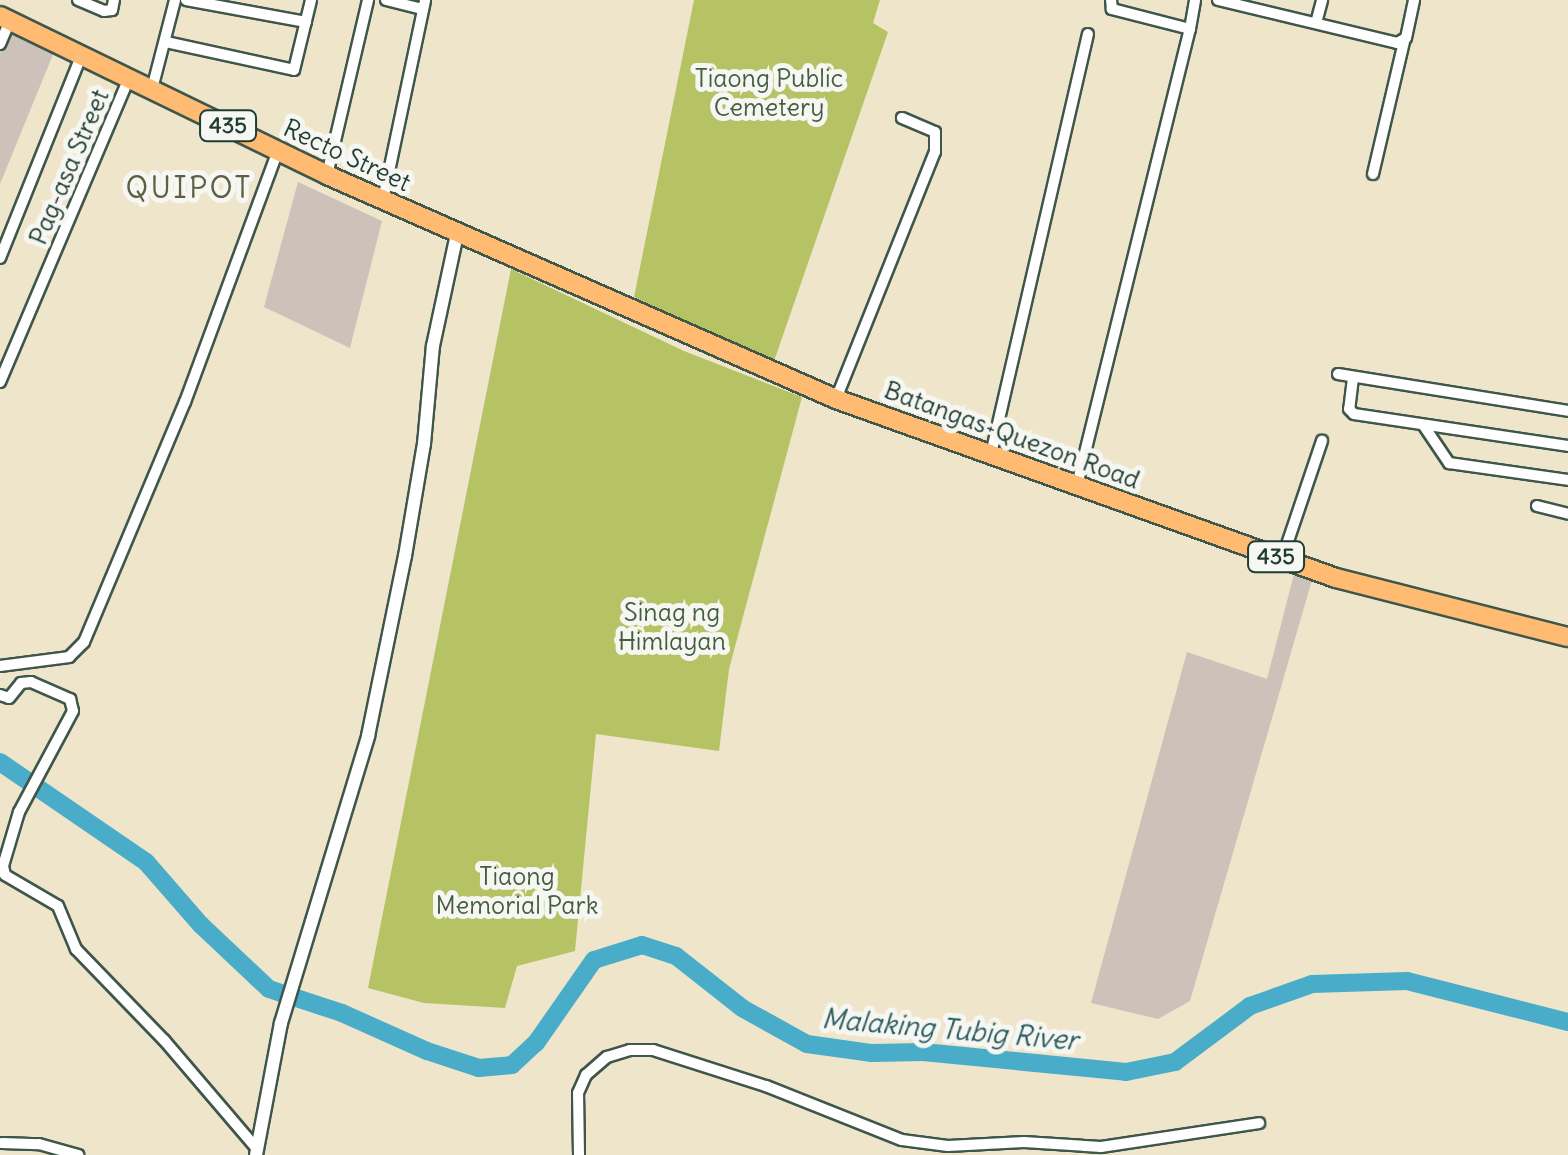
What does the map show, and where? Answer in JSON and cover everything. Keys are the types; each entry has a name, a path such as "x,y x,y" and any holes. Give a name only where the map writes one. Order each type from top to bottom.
{"main road":[{"name":"Recto Street","path":"5,19 456,234"},
{"name":"Batangas-Quezon Road","path":"456,234 836,399 1336,578 1568,637"}],"street":[{"path":"78,0 104,11 113,5"},
{"path":"152,89 175,0"},
{"path":"186,0 306,22"},
{"path":"166,42 297,68 311,0"},
{"path":"327,175 368,0"},
{"path":"383,200 424,4 386,0"},
{"path":"1112,0 1112,9 1190,29"},
{"path":"1077,485 1196,0"},
{"path":"1218,0 1404,42"},
{"path":"1316,23 1322,0"},
{"path":"1373,174 1414,0"},
{"path":"0,44 5,19"},
{"path":"991,454 1088,34"},
{"path":"0,258 81,56"},
{"name":"Pag-asa Street","path":"0,382 129,78"},
{"path":"836,399 935,152 935,132 902,118"},
{"path":"0,666 69,658 84,642 185,402 278,150"},
{"path":"260,1153 281,1024 299,957 335,856 368,736 405,556 424,444 433,346 456,234"},
{"path":"1338,374 1568,410"},
{"path":"1353,378 1350,412 1568,446"},
{"path":"1424,426 1449,463 1568,480"},
{"path":"1282,559 1322,441"},
{"path":"1537,506 1568,514"},
{"path":"0,695 9,698 21,682 32,682 70,698 73,711 19,812 3,866 6,875 58,906 76,949 164,1040 260,1153"},
{"path":"579,1155 578,1093 586,1075 607,1057 630,1050 653,1050 766,1086 917,1142 1002,1150 1024,1142 1064,1151 1260,1123"},
{"path":"917,1142 918,1155"},
{"path":"2,1143 40,1144 78,1155"}],"shaded area":[{"path":"8,30 54,52 0,184 0,50"},
{"path":"298,182 382,221 350,348 264,307"},
{"path":"1294,574 1312,580 1190,1001 1158,1019 1091,1003 1187,652 1267,679"}],"green space":[{"name":"Tiaong Public Cemetery","path":"694,0 880,0 873,23 888,32 773,364 634,297"},
{"path":"511,269 684,351 802,397 729,669 719,751 596,734 575,951 517,966 505,1008 424,1003 368,988"}],"waterway":[{"name":"Malaking Tubig River","path":"0,762 146,862 201,925 269,989 342,1013 427,1051 479,1068 512,1065 536,1043 594,960 642,945 676,956 742,1008 807,1044 872,1053 923,1052 1126,1072 1175,1062 1250,1006 1312,984 1407,981 1568,1022"}],"district":[{"name":"QUIPOT","path":"189,187"}],"park label":[{"name":"Sinag ng Himlayan","path":"672,628"},
{"name":"Tiaong Memorial Park","path":"517,892"}]}
